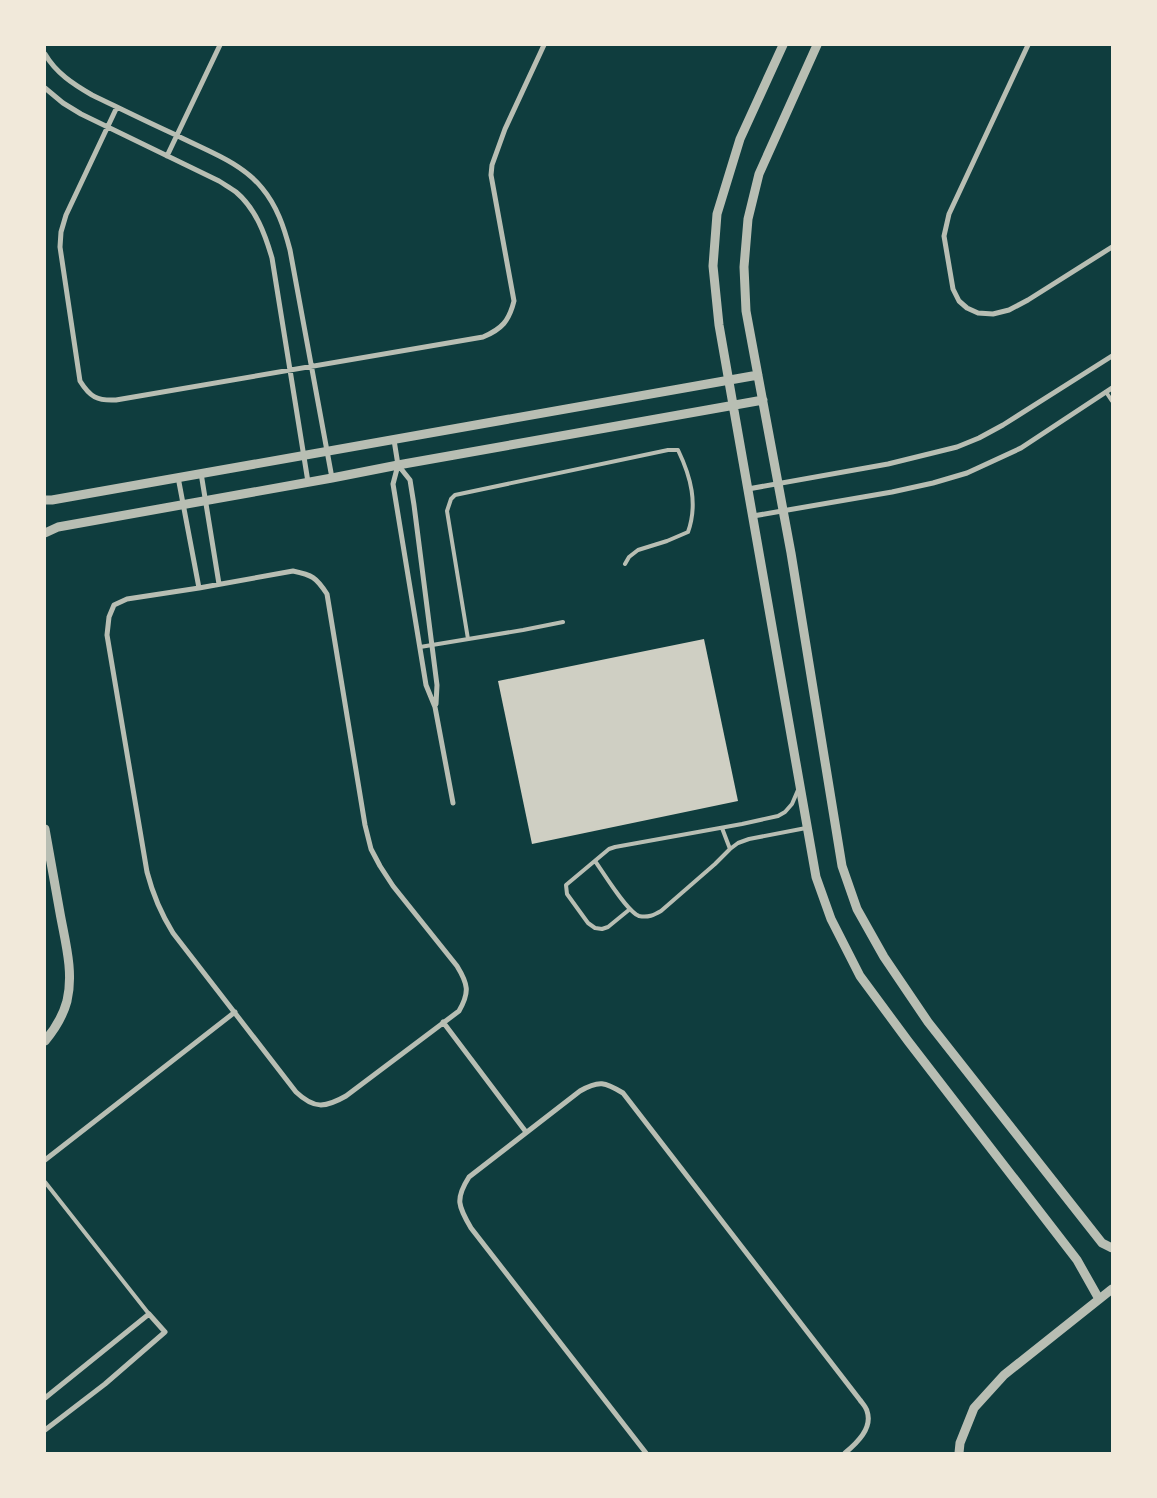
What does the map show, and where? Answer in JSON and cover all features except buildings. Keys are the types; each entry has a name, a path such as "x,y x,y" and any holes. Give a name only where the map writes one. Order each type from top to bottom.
{"street":[{"path":"167,156 220,45"},
{"path":"117,107 66,215 61,232 61,254 80,381 86,391 95,398 104,401 483,337 496,331 506,322 514,302 491,175 492,165 505,129 544,45"},
{"path":"783,45 740,139 717,214 713,266 719,325 816,877 828,911 860,976 1077,1260 1098,1299"},
{"path":"817,45 758,174 748,219 744,267 746,311 783,511 842,866 857,909 884,957 928,1022 1102,1243 1112,1248"},
{"path":"1028,45 949,214 944,236 953,289 959,301 967,308 978,313 992,314 1009,310 1112,247"},
{"path":"45,54 60,73 71,83 225,159 247,172 262,188 276,208 290,250 332,478"},
{"path":"45,88 63,103 219,182 236,192 249,206 266,238 272,258 308,482"},
{"path":"748,489 888,464 957,447 1003,425 1112,356"},
{"path":"45,500 758,375"},
{"path":"753,516 892,492 967,473 1021,448 1112,388"},
{"path":"45,532 58,527 763,400"},
{"path":"394,440 398,465 393,484 426,685 435,707 453,803"},
{"path":"398,465 410,480 437,685 435,707"},
{"path":"201,473 219,584"},
{"path":"178,478 200,588"},
{"path":"293,572 309,574 320,583 327,594 365,825 372,848 392,886 458,966 465,980 467,991 459,1011 346,1096 336,1102 327,1104 316,1105 306,1101 296,1092 173,932 152,894 147,872 107,635 109,617 114,605 127,599 219,584 293,572"},
{"path":"45,829 68,953 69,979 68,999 63,1015 54,1031 45,1041"},
{"path":"45,1160 235,1012"},
{"path":"443,1022 526,1132"},
{"path":"646,1453 471,1228 463,1215 459,1200 461,1190 469,1177 590,1085 598,1083 608,1084 623,1092 860,1400 867,1411 868,1422 863,1436 845,1453"},
{"path":"959,1453 960,1443 974,1408 1004,1375 1112,1289"},
{"path":"45,1398 149,1314 165,1332 105,1384 45,1430"}],"lane":[{"path":"1106,392 1112,401"},
{"path":"468,639 448,512 451,498 455,495 668,450 678,450 693,494 694,511 688,532 638,550 629,557 625,564"},
{"path":"420,647 563,622"},
{"path":"630,909 608,927 595,928 588,923 567,894 566,885 609,849 615,847 778,816 785,812 792,804 800,786"},
{"path":"722,828 730,849"},
{"path":"595,861 630,909 637,915 652,916 661,911 738,843 749,839 808,828"},
{"path":"45,861 53,872"},
{"path":"45,1182 149,1314"}]}
